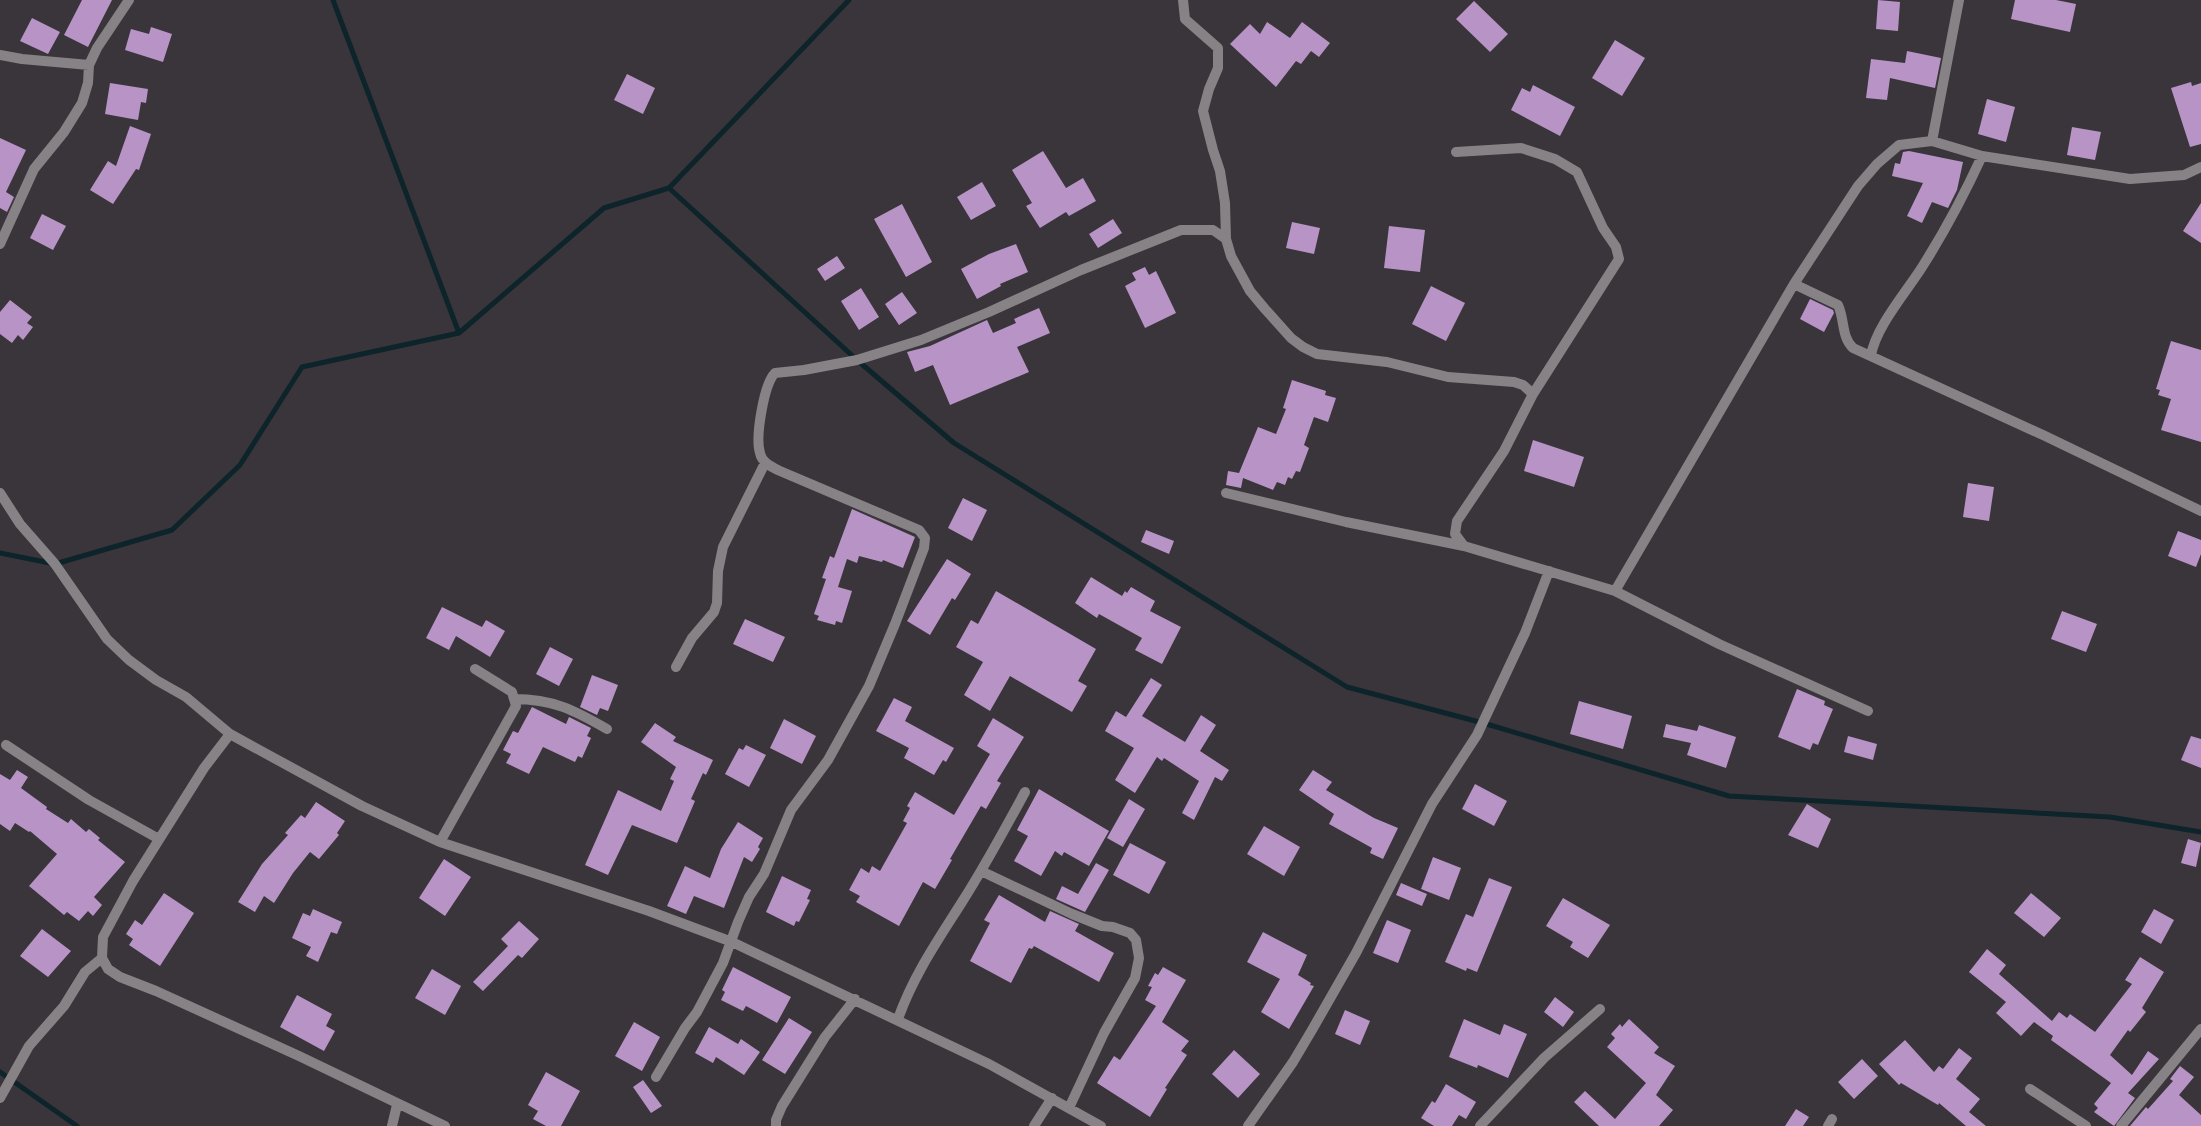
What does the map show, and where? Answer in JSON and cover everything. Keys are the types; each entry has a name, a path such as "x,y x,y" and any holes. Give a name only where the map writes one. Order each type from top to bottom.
{"street":[{"path":"0,244 34,169 64,132 82,103 88,83 90,65 97,48 129,0"},
{"path":"1183,0 1185,19 1218,48 1218,68 1209,89 1203,111 1220,171 1225,203 1226,238 1231,256 1250,291 1291,338 1303,348 1317,354 1387,362 1448,377 1514,382 1522,385 1533,394"},
{"path":"1932,141 1959,0"},
{"path":"0,55 22,59 90,65"},
{"path":"1615,591 1794,284 1858,186 1877,164 1899,145 1932,141 1982,156 2130,179 2184,175 2201,167"},
{"path":"1456,152 1521,148 1555,159 1577,172 1603,228 1616,247 1618,259 1533,394 1504,451 1457,521 1455,534 1464,546"},
{"path":"1871,356 1872,346 1958,207 1982,156"},
{"path":"656,1077 685,1028 697,1012 732,942 738,922 749,898 764,874 791,810 828,760 869,686 924,548 925,538 919,530 765,463 760,454 759,436 770,378 775,373 804,370 857,360 921,340 989,312 1081,270 1181,230 1213,230 1226,238"},
{"path":"1794,284 1838,305 1843,315 1846,342 1853,348 2043,435 2201,511"},
{"path":"676,667 692,638 714,612 717,603 718,571 723,547 765,463"},
{"path":"0,493 20,524 55,564 106,639 129,660 156,680 186,697 230,734 362,806 440,842 732,942 990,1064 1101,1126"},
{"path":"1226,493 1346,522 1464,546 1615,591 1719,644 1868,712"},
{"path":"1248,1126 1293,1062 1312,1030 1356,954 1432,804 1477,735 1525,633 1549,571"},
{"path":"440,842 509,722 516,706 512,692 475,669"},
{"path":"514,699 538,699 573,709 607,729"},
{"path":"230,734 204,768 132,881 103,937 102,958 108,969 120,977 156,991 299,1056 397,1105 444,1126"},
{"path":"6,745 89,800 159,839"},
{"path":"898,1019 908,992 926,958 981,871 1025,792"},
{"path":"981,871 1102,926 1113,927 1130,933 1136,940 1139,958 1135,978 1104,1033 1069,1108"},
{"path":"0,1098 29,1046 64,1006 85,972 102,958"},
{"path":"776,1126 776,1120 782,1106 825,1037 856,999"},
{"path":"1480,1126 1544,1058 1600,1009"},
{"path":"2121,1126 2201,1029"},
{"path":"2030,1089 2086,1126"},
{"path":"1034,1126 1052,1098"},
{"path":"392,1126 397,1105"}],"building":[{"path":"82,0 112,0 88,47 64,35"},
{"path":"1878,0 1900,2 1898,31 1876,29"},
{"path":"2015,0 2056,0 2076,4 2070,32 2011,19"},
{"path":"1474,1 1508,34 1490,52 1456,19"},
{"path":"32,18 60,32 48,54 20,41"},
{"path":"1267,22 1290,38 1302,22 1330,43 1319,57 1311,51 1301,64 1296,61 1276,87 1230,44 1250,24 1260,34"},
{"path":"151,27 172,34 163,62 125,50 131,29 149,34"},
{"path":"1615,40 1645,58 1622,96 1592,78"},
{"path":"1907,51 1941,58 1935,88 1890,78 1887,100 1866,98 1871,59 1905,63"},
{"path":"627,74 655,88 643,114 614,100"},
{"path":"2191,82 2192,86 2201,83 2201,144 2190,147 2171,88"},
{"path":"110,83 148,89 146,103 141,102 138,120 105,114"},
{"path":"1533,85 1575,107 1560,136 1511,110 1522,88 1530,92"},
{"path":"1987,99 2015,107 2006,142 1978,134"},
{"path":"130,126 151,134 139,170 136,169 113,204 90,190 108,161 116,166"},
{"path":"2072,127 2101,132 2095,160 2067,155"},
{"path":"0,138 26,150 6,192 14,197 7,212 0,208"},
{"path":"1043,151 1066,188 1083,178 1096,201 1069,216 1066,212 1040,228 1026,206 1032,203 1012,170"},
{"path":"1909,151 1963,162 1957,190 1948,208 1932,202 1922,223 1907,216 1923,183 1892,176 1895,163 1900,164 1903,152"},
{"path":"982,182 996,206 971,220 957,197"},
{"path":"2201,203 2201,243 2183,231"},
{"path":"902,204 932,262 906,277 874,219"},
{"path":"42,214 66,226 53,250 30,238"},
{"path":"1113,219 1122,233 1098,248 1089,234"},
{"path":"1292,222 1320,228 1314,254 1286,248"},
{"path":"1389,226 1425,230 1420,272 1384,268"},
{"path":"1016,244 1028,272 1000,284 1001,286 977,299 961,269 989,254"},
{"path":"837,256 845,268 825,281 817,269"},
{"path":"1145,267 1149,275 1156,271 1176,313 1145,328 1125,286 1136,280 1132,273"},
{"path":"1431,286 1465,303 1446,341 1412,324"},
{"path":"861,288 879,317 859,330 841,301"},
{"path":"902,292 917,313 899,325 885,304"},
{"path":"1810,299 1833,310 1834,313 1824,332 1800,319"},
{"path":"10,300 32,317 27,323 33,327 23,340 18,335 12,343 0,334 0,312"},
{"path":"1039,308 1050,333 1017,347 1029,372 950,405 933,365 915,372 907,352 930,346 987,320 993,333 1016,323 1014,319"},
{"path":"2171,341 2201,350 2201,442 2161,430 2171,399 2158,395 2160,390 2156,389"},
{"path":"1292,380 1326,391 1325,395 1336,398 1328,422 1314,417 1304,445 1309,448 1300,472 1296,471 1292,479 1288,477 1285,485 1277,482 1273,490 1243,478 1241,488 1226,485 1228,471 1239,473 1258,427 1276,434 1286,409 1283,408"},
{"path":"1533,440 1584,457 1574,487 1524,471"},
{"path":"1968,483 1994,487 1989,521 1963,517"},
{"path":"963,498 987,510 972,541 948,528"},
{"path":"852,509 915,537 903,568 883,560 882,562 859,556 857,563 847,559 838,587 852,591 842,623 836,621 835,625 817,620 819,616 814,614 826,579 822,578 830,556 834,558"},
{"path":"1146,530 1174,541 1169,554 1141,542"},
{"path":"2178,531 2201,540 2201,554 2196,567 2168,556"},
{"path":"947,559 971,574 955,600 952,598 930,635 907,621"},
{"path":"1091,577 1122,596 1131,587 1155,601 1150,611 1181,627 1162,664 1135,650 1142,638 1099,614 1097,618 1075,603"},
{"path":"996,591 1096,649 1078,681 1087,686 1072,712 1010,676 990,711 964,695 983,662 956,647 971,620 978,624"},
{"path":"442,607 482,627 486,620 505,631 490,657 456,636 449,650 426,638"},
{"path":"2062,611 2097,624 2086,652 2051,639"},
{"path":"745,619 785,637 773,662 733,644"},
{"path":"550,647 573,659 559,686 536,674"},
{"path":"592,675 618,685 608,711 600,708 597,715 580,707"},
{"path":"1151,678 1162,685 1142,716 1185,742 1201,715 1216,725 1200,751 1229,770 1222,781 1215,777 1194,820 1182,813 1199,781 1164,758 1162,761 1157,757 1135,793 1115,780 1134,748 1105,731 1116,711 1126,717"},
{"path":"1797,689 1825,701 1824,705 1833,709 1818,745 1813,743 1810,750 1778,737"},
{"path":"894,698 912,707 905,721 954,748 946,762 943,760 934,775 904,758 909,748 876,731"},
{"path":"1579,701 1632,716 1623,749 1570,734"},
{"path":"532,707 566,724 569,717 591,728 587,736 591,738 582,758 578,756 575,762 543,747 529,774 506,763 511,754 503,750 513,731 518,733"},
{"path":"993,718 1024,737 997,781 1001,783 986,809 981,806 935,889 923,882 899,926 856,902 860,896 849,890 861,868 869,873 872,866 880,871 907,823 903,821 910,808 907,806 915,792 954,815 990,754 977,746"},
{"path":"784,719 816,736 802,764 770,748"},
{"path":"655,723 676,737 673,741 713,760 706,775 703,773 691,799 695,801 677,843 632,825 608,875 585,865 618,790 661,811 674,781 670,779 676,767 641,742"},
{"path":"1666,724 1697,731 1699,725 1736,737 1726,768 1687,755 1691,743 1663,737"},
{"path":"1848,736 1877,744 1873,760 1844,752"},
{"path":"2191,736 2201,739 2201,768 2181,760"},
{"path":"746,745 766,755 749,787 725,774 739,748 743,750"},
{"path":"17,770 28,777 21,788 47,807 46,809 68,823 71,819 86,832 89,829 100,838 98,840 125,862 94,897 102,905 93,916 88,911 79,921 67,912 64,915 29,886 57,854 30,831 15,823 10,831 0,824 0,774 10,780"},
{"path":"1313,770 1332,782 1326,790 1374,818 1398,828 1383,859 1370,853 1372,848 1329,824 1334,814 1299,790"},
{"path":"1475,784 1507,801 1494,826 1462,809"},
{"path":"1039,789 1109,831 1089,866 1064,852 1062,856 1055,851 1041,876 1014,861 1028,836 1017,830"},
{"path":"1129,799 1145,809 1123,847 1107,838"},
{"path":"316,802 345,821 337,833 339,835 319,859 310,852 293,873 274,903 264,896 255,912 238,902 262,864 288,835 285,833 301,815 305,818"},
{"path":"1807,804 1831,819 1818,848 1788,835"},
{"path":"738,822 763,838 758,847 760,849 752,862 744,857 724,908 694,896 686,914 667,906 685,866 710,878 721,849"},
{"path":"1264,826 1300,847 1284,876 1247,854"},
{"path":"2188,839 2201,843 2196,867 2181,863"},
{"path":"1130,843 1166,862 1149,894 1113,875"},
{"path":"1433,857 1461,868 1449,900 1421,889"},
{"path":"444,859 471,877 445,916 419,898"},
{"path":"1096,863 1109,870 1085,912 1056,899 1062,886 1078,894"},
{"path":"782,876 811,890 807,899 810,900 799,922 796,921 794,926 766,912"},
{"path":"1489,878 1512,887 1477,972 1467,968 1466,971 1445,962 1466,914 1473,917"},
{"path":"1401,883 1427,894 1422,906 1396,895"},
{"path":"164,893 194,913 160,966 129,945 133,939 126,934 135,920 142,925"},
{"path":"2031,893 2061,918 2044,937 2014,913"},
{"path":"999,895 1045,922 1050,911 1079,924 1075,931 1114,953 1099,982 1034,946 1032,949 1029,948 1011,983 970,961 990,923 984,920"},
{"path":"1563,898 1610,925 1588,958 1570,947 1573,942 1546,926"},
{"path":"313,909 342,922 337,934 331,932 318,962 306,956 311,947 292,938 303,913 310,916"},
{"path":"2154,909 2174,920 2161,944 2141,932"},
{"path":"1387,920 1411,930 1398,963 1373,953"},
{"path":"519,921 539,939 522,958 518,955 483,991 473,982 508,946 501,939"},
{"path":"42,929 71,951 48,977 20,956"},
{"path":"1263,932 1307,955 1298,975 1314,986 1289,1029 1261,1012 1280,979 1247,962"},
{"path":"1987,949 2006,965 1999,974 2052,1021 2059,1012 2067,1018 2070,1014 2095,1032 2132,984 2125,980 2140,957 2164,972 2142,1008 2146,1012 2130,1032 2128,1030 2110,1055 2132,1075 2148,1051 2159,1059 2128,1093 2135,1098 2114,1126 2094,1112 2098,1108 2094,1104 2111,1083 2051,1040 2053,1036 2034,1022 2021,1036 1996,1013 2006,1002 1969,972"},
{"path":"733,967 791,997 777,1023 746,1006 743,1011 721,1000 725,992 722,990"},
{"path":"1163,967 1186,980 1162,1022 1189,1041 1181,1051 1187,1055 1165,1088 1167,1089 1150,1117 1097,1083 1114,1056 1120,1060 1156,1006 1145,1000 1152,987 1148,986 1155,973 1158,975"},
{"path":"432,969 461,986 445,1015 415,998"},
{"path":"297,995 332,1014 326,1026 335,1031 324,1051 280,1027"},
{"path":"1555,997 1574,1012 1563,1027 1544,1012"},
{"path":"1345,1010 1370,1021 1360,1045 1335,1034"},
{"path":"789,1018 812,1032 785,1074 762,1060"},
{"path":"1464,1019 1500,1035 1504,1024 1527,1034 1508,1078 1478,1065 1477,1068 1449,1057"},
{"path":"1629,1019 1659,1047 1654,1053 1675,1066 1656,1095 1673,1110 1659,1126 1599,1126 1574,1102 1585,1091 1615,1119 1646,1083 1607,1047 1615,1038 1611,1034 1620,1024 1622,1027"},
{"path":"634,1022 660,1037 642,1071 615,1056"},
{"path":"709,1027 738,1044 741,1039 760,1052 744,1075 716,1057 713,1063 695,1053"},
{"path":"1905,1040 1934,1072 1939,1066 1943,1069 1959,1048 1972,1058 1956,1079 1980,1099 1969,1112 1986,1126 1966,1126 1939,1103 1938,1105 1901,1083 1899,1085 1879,1064"},
{"path":"1234,1050 1260,1074 1238,1098 1212,1074"},
{"path":"1862,1059 1878,1076 1854,1099 1838,1082"},
{"path":"2180,1066 2194,1077 2179,1095 2201,1115 2201,1126 2130,1126 2146,1107 2148,1109 2173,1081 2170,1079"},
{"path":"546,1072 580,1091 561,1126 546,1126 533,1119 538,1111 528,1105"},
{"path":"643,1080 662,1106 651,1113 633,1087"},
{"path":"1446,1084 1476,1102 1466,1119 1459,1115 1452,1126 1434,1126 1421,1118 1432,1101 1435,1103"},
{"path":"1796,1109 1809,1117 1803,1126 1785,1126"}],"waterway":[{"path":"333,0 459,333"},
{"path":"0,553 55,564 172,530 240,465 302,367 459,333 604,208 669,188 849,0"},
{"path":"669,188 857,360 954,443 1347,687 1483,723 1729,796 2110,817 2201,832"},
{"path":"0,1072 77,1126"}]}
